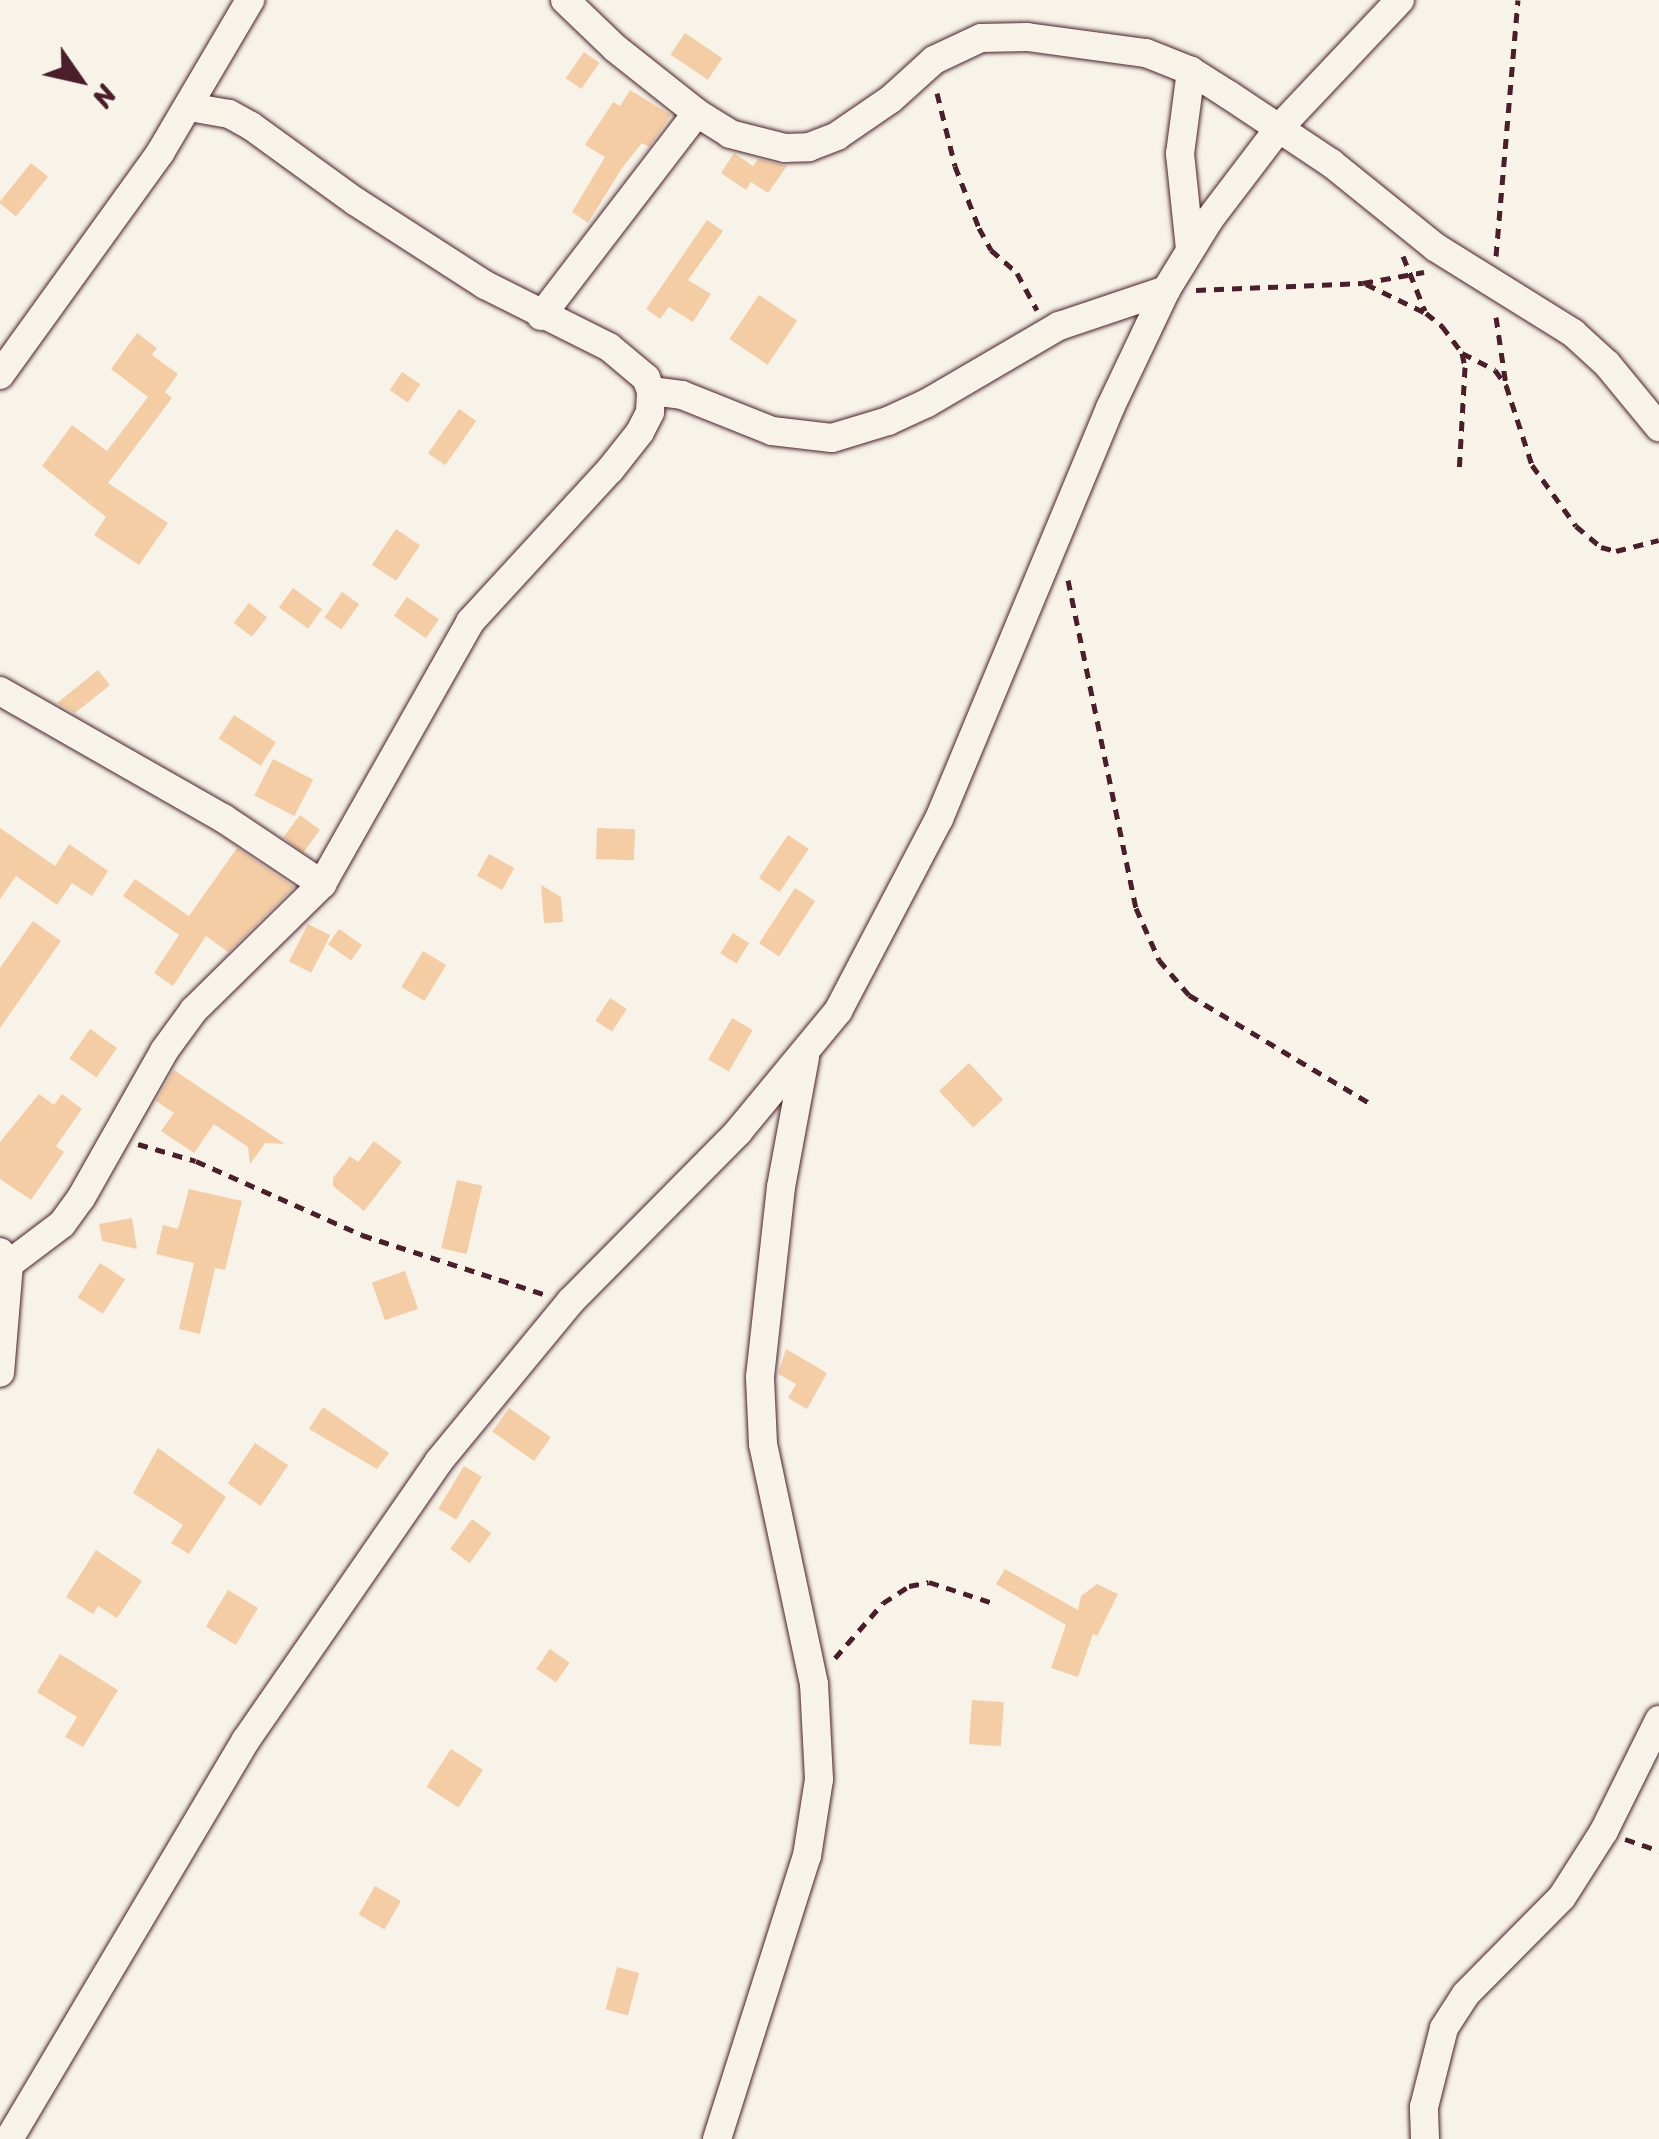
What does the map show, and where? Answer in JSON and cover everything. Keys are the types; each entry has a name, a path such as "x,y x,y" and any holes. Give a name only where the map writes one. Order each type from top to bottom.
{"street":[{"path":"0,376 190,107 250,0"},
{"path":"566,0 630,60 698,113 730,134 759,144 809,147 838,136 891,99 934,60 980,38 1027,37 1146,53 1191,71 1279,128 1461,263 1573,333 1607,364 1659,427"},
{"path":"9,2139 246,1740 439,1461 571,1301 738,1132 806,1055 869,958 939,819 1134,353 1166,290 1190,249 1279,128 1400,0"},
{"path":"1190,249 1180,154 1191,71"},
{"path":"0,1373 5,1258 62,1224 116,1140 164,1051 194,1010 322,884 470,622 640,432 650,412 651,391 637,367 608,347 541,316 356,202 250,126 229,114 190,107"},
{"path":"541,316 698,113"},
{"path":"651,391 682,395 772,431 832,438 926,403 1046,334 1166,290"},
{"path":"0,690 222,818 322,884"},
{"path":"717,2139 807,1856 819,1779 814,1684 763,1444 760,1378 778,1204 806,1055"},
{"path":"1424,2139 1424,2107 1444,2028 1466,1994 1562,1897 1604,1830 1659,1720"}],"path":[{"path":"1518,0 1494,281 1506,385 1532,466 1576,526 1601,547 1616,551 1659,540"},
{"path":"934,60 943,122 967,200 991,250 1028,290 1046,334"},
{"path":"1166,290 1362,283 1461,263"},
{"path":"1410,275 1426,314"},
{"path":"1362,283 1426,314 1442,326 1462,353 1465,367 1459,474"},
{"path":"1462,353 1496,370 1506,385"},
{"path":"1056,539 1136,908 1159,960 1189,995 1373,1105"},
{"path":"116,1140 196,1161 422,1256 571,1301"},
{"path":"814,1684 883,1603 909,1586 928,1582 996,1604"},
{"path":"1604,1830 1659,1851"}],"building":[{"path":"685,33 722,58 708,80 670,55"},
{"path":"584,52 600,63 581,89 566,78"},
{"path":"630,90 671,115 649,147 642,143 622,168 588,223 572,212 605,157 585,145 613,102 620,106"},
{"path":"734,153 753,166 758,159 787,166 768,193 751,182 746,190 721,173"},
{"path":"31,163 48,177 16,216 0,201"},
{"path":"707,220 723,231 688,280 711,294 693,322 669,307 660,319 646,309"},
{"path":"759,295 797,321 767,365 729,339"},
{"path":"137,333 157,348 152,355 178,374 165,392 172,398 108,483 168,523 139,565 94,535 106,517 42,466 72,425 107,451 148,397 111,369"},
{"path":"402,372 420,384 408,403 390,390"},
{"path":"459,409 476,421 445,465 428,453"},
{"path":"396,529 420,545 396,581 372,565"},
{"path":"293,588 322,609 308,629 279,607"},
{"path":"342,592 359,604 341,629 324,617"},
{"path":"407,597 439,619 426,638 394,616"},
{"path":"249,603 267,617 252,637 234,623"},
{"path":"98,670 110,685 75,713 57,703"},
{"path":"234,715 276,742 261,766 219,738"},
{"path":"273,759 313,779 294,816 254,796"},
{"path":"300,815 320,830 303,852 283,837"},
{"path":"0,828 55,866 69,844 108,871 92,896 72,883 57,905 16,876 0,899"},
{"path":"597,828 635,829 634,860 596,859"},
{"path":"788,835 809,849 780,892 759,878"},
{"path":"237,848 294,887 228,952 206,936 173,986 154,973 179,935 123,896 135,879 189,916"},
{"path":"489,854 514,868 502,890 477,876"},
{"path":"541,885 561,897 563,922 544,923"},
{"path":"795,888 815,901 779,956 759,943"},
{"path":"33,921 61,941 0,1028 0,968"},
{"path":"308,924 330,935 311,973 289,961"},
{"path":"339,929 362,945 351,961 328,945"},
{"path":"733,933 749,943 736,963 720,953"},
{"path":"423,951 446,965 425,1001 401,987"},
{"path":"610,998 627,1009 612,1032 595,1021"},
{"path":"732,1018 753,1030 729,1072 708,1060"},
{"path":"90,1029 117,1048 96,1077 69,1058"},
{"path":"969,1063 1003,1100 973,1128 939,1091"},
{"path":"174,1070 285,1144 265,1143 250,1164 248,1147 214,1124 194,1153 161,1131 174,1113 156,1101"},
{"path":"39,1094 54,1105 62,1094 82,1109 56,1146 64,1152 31,1200 0,1179 0,1142"},
{"path":"374,1141 402,1162 364,1211 333,1186 333,1178 350,1156 358,1162"},
{"path":"457,1180 482,1186 467,1254 441,1248"},
{"path":"189,1189 242,1201 225,1270 215,1268 200,1334 179,1329 194,1263 156,1254 163,1225 178,1229"},
{"path":"132,1218 137,1249 102,1241 99,1224"},
{"path":"100,1263 125,1279 103,1314 78,1297"},
{"path":"405,1271 418,1309 385,1320 372,1282"},
{"path":"786,1349 827,1373 807,1409 788,1398 796,1384 778,1374"},
{"path":"323,1407 389,1453 377,1469 309,1429"},
{"path":"509,1408 551,1437 534,1461 492,1432"},
{"path":"255,1443 288,1465 261,1506 228,1484"},
{"path":"158,1448 226,1497 189,1554 171,1543 183,1525 133,1493"},
{"path":"464,1466 482,1477 456,1520 438,1509"},
{"path":"472,1519 491,1533 470,1563 450,1549"},
{"path":"96,1550 142,1581 117,1618 98,1606 93,1614 66,1597"},
{"path":"1005,1569 1078,1610 1081,1596 1097,1584 1118,1594 1097,1636 1093,1634 1078,1677 1051,1668 1066,1625 996,1584"},
{"path":"228,1590 258,1608 236,1645 206,1627"},
{"path":"550,1649 570,1663 556,1682 536,1669"},
{"path":"60,1654 118,1690 83,1747 65,1737 77,1717 37,1692"},
{"path":"972,1700 1004,1702 1001,1746 969,1744"},
{"path":"451,1749 483,1770 458,1807 426,1787"},
{"path":"375,1886 401,1901 384,1930 358,1915"},
{"path":"617,1967 639,1973 628,2015 606,2010"}]}
